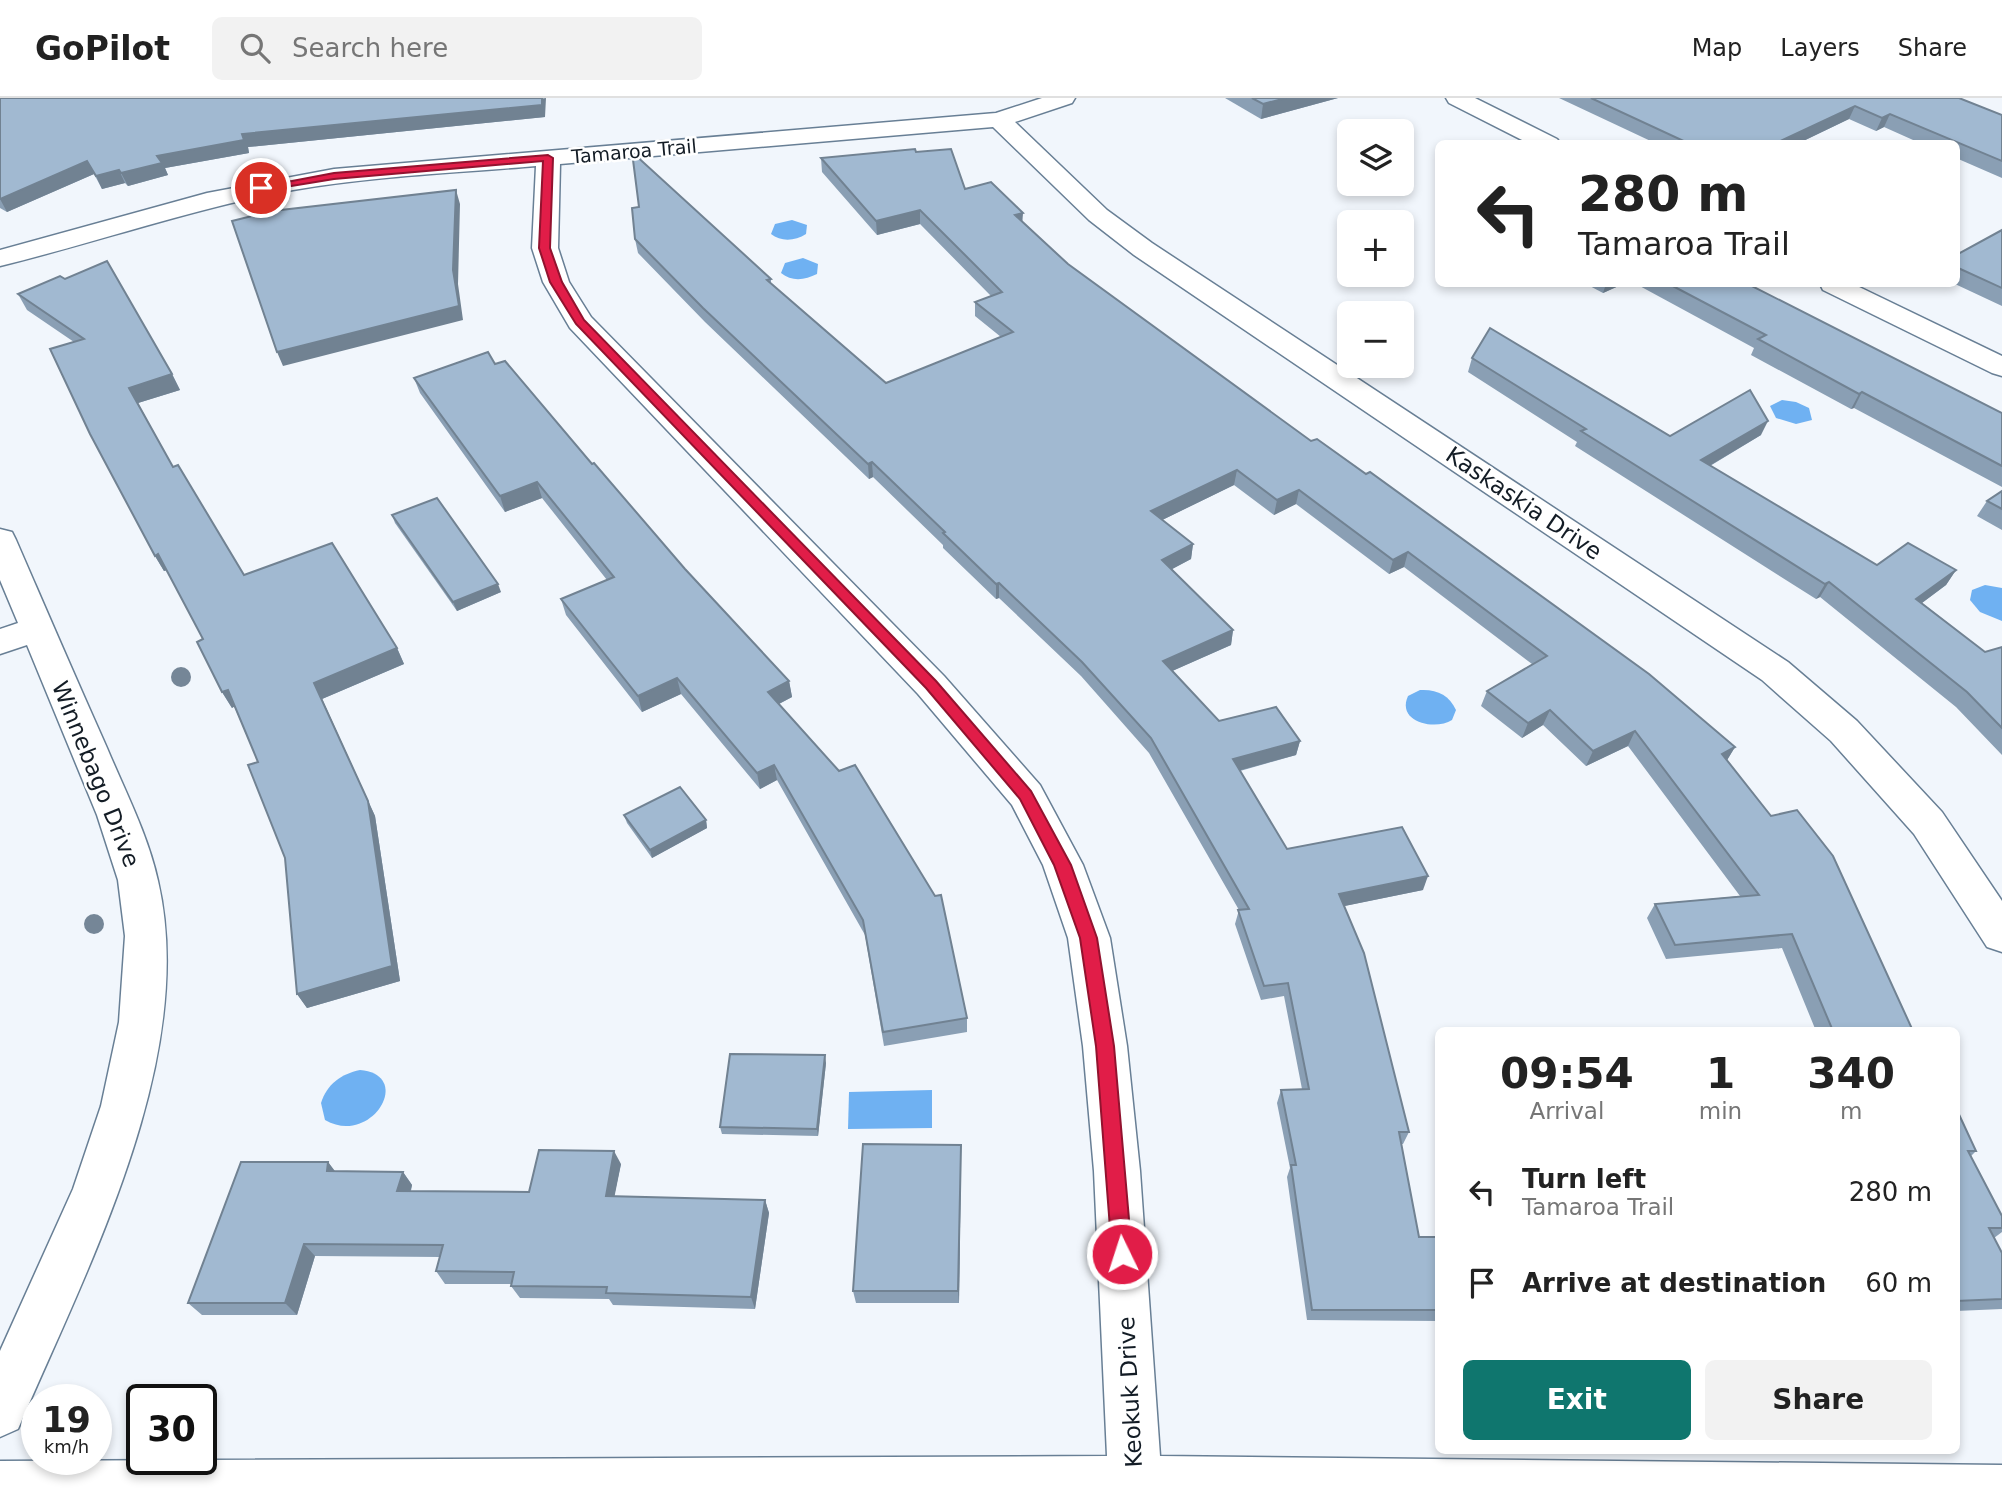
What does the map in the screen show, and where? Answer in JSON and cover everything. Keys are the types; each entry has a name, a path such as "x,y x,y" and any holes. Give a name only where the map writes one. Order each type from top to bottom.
{"street":[{"name":"Tamaroa Trail","path":"0,258 186,204 334,176 999,120 1064,98"},
{"path":"1457,98 1541,140"},
{"name":"Kaskaskia Drive","path":"999,120 1098,215 1143,249 1775,671 1844,731 1928,824 2002,935"},
{"name":"Keokuk Drive","path":"548,158 545,248 556,282 580,322 931,685 1026,795 1063,865 1088,938 1105,1046 1117,1171 1135,1483"},
{"path":"1839,287 2002,367"},
{"name":"Winnebago Drive","path":"0,540 18,636 116,815 138,880 146,936 141,1022 124,1106 96,1190 0,1411"},
{"path":"0,1488 1135,1483 2002,1492"}],"water":[{"path":"792,220 807,225 806,234 788,240 771,234 775,224"},
{"path":"803,258 818,264 817,274 799,279 781,273 785,263"},
{"path":"1782,400 1809,408 1812,420 1796,424 1776,418 1770,406"},
{"path":"1985,585 2002,588 2002,621 1980,612 1970,600 1972,590"},
{"path":"1420,690 1437,692 1446,697 1456,710 1452,720 1436,725 1412,718 1407,712 1408,696"},
{"path":"360,1070 376,1075 384,1084 385,1095 380,1107 371,1117 358,1124 342,1126 325,1120 321,1103 327,1090 341,1077"},
{"path":"932,1090 932,1128 848,1129 849,1092"}],"building":[{"path":"0,98 542,98 542,105 242,134 244,140 157,156 162,163 121,173 119,170 96,176 87,161 0,199"},
{"path":"1252,98 1286,98 1263,104"},
{"path":"1591,98 1959,98 2002,115 2002,161 1960,143 1960,140 1952,140 1890,114 1882,118 1855,106 1783,140 1681,140"},
{"path":"915,149 916,152 951,149 965,189 991,182 1023,213 1015,215 1068,264 1311,441 1317,439 1366,474 1370,472 1649,674 1735,747 1722,754 1771,816 1797,810 1833,856 1911,1027 1831,1027 1792,934 1675,945 1655,904 1759,895 1635,731 1593,751 1550,710 1528,723 1487,691 1547,656 1408,552 1393,560 1299,490 1277,500 1237,470 1151,511 1193,544 1162,560 1233,630 1163,661 1219,721 1276,707 1300,741 1233,759 1287,849 1402,827 1428,876 1339,894 1364,953 1409,1132 1399,1132 1419,1237 1435,1237 1435,1310 1312,1310 1291,1165 1296,1165 1281,1090 1309,1089 1288,983 1264,986 1238,910 1249,909 1151,738 1082,662 999,583 996,584 872,462 868,464 703,308 635,239 632,208 639,207 632,152 771,279 767,280 886,383 1013,332 975,302 1002,292 920,210 876,221 821,158"},
{"path":"456,190 453,270 459,306 277,352 232,221 272,211"},
{"path":"2002,230 2002,288 1960,269 1960,253"},
{"path":"107,261 172,374 129,388 173,467 178,465 244,575 332,543 397,648 314,683 368,801 392,966 297,994 285,858 248,765 258,762 228,690 222,692 197,642 203,639 90,434 50,349 84,339 18,294 60,276 65,279"},
{"path":"1675,287 1754,287 2002,413 2002,466 1862,392 1859,394 1758,339 1766,335"},
{"path":"1490,328 1670,436 1750,390 1768,421 1701,460 1877,565 1908,543 1956,570 1916,599 1985,652 2002,647 2002,728 1967,692 1829,582 1825,584 1581,431 1586,429 1472,358"},
{"path":"488,352 495,364 505,361 685,569 789,681 768,692 839,771 855,765 935,896 941,895 967,1018 883,1032 863,920 774,765 757,773 677,678 638,696 561,599 614,577 537,482 500,496 414,378"},
{"path":"2002,491 2002,509 1987,501"},
{"path":"437,498 498,584 453,602 392,515"},
{"path":"680,787 706,820 650,850 624,815"},
{"path":"730,1054 825,1055 817,1129 720,1127"},
{"path":"1960,1117 1976,1151 1968,1151 2002,1216 2002,1228 1989,1228 2002,1253 2002,1299 1960,1301"},
{"path":"863,1144 961,1145 958,1291 853,1291"},
{"path":"539,1150 614,1151 606,1196 765,1200 751,1297 606,1293 607,1287 511,1286 514,1272 436,1271 443,1245 304,1244 285,1303 188,1303 241,1162 328,1162 327,1171 403,1172 397,1191 529,1192"}],"route":[{"path":"261,188 334,176 548,158 545,248 556,282 580,322 931,685 981,741 1026,795 1063,865 1088,938 1105,1046 1122,1254"}]}
